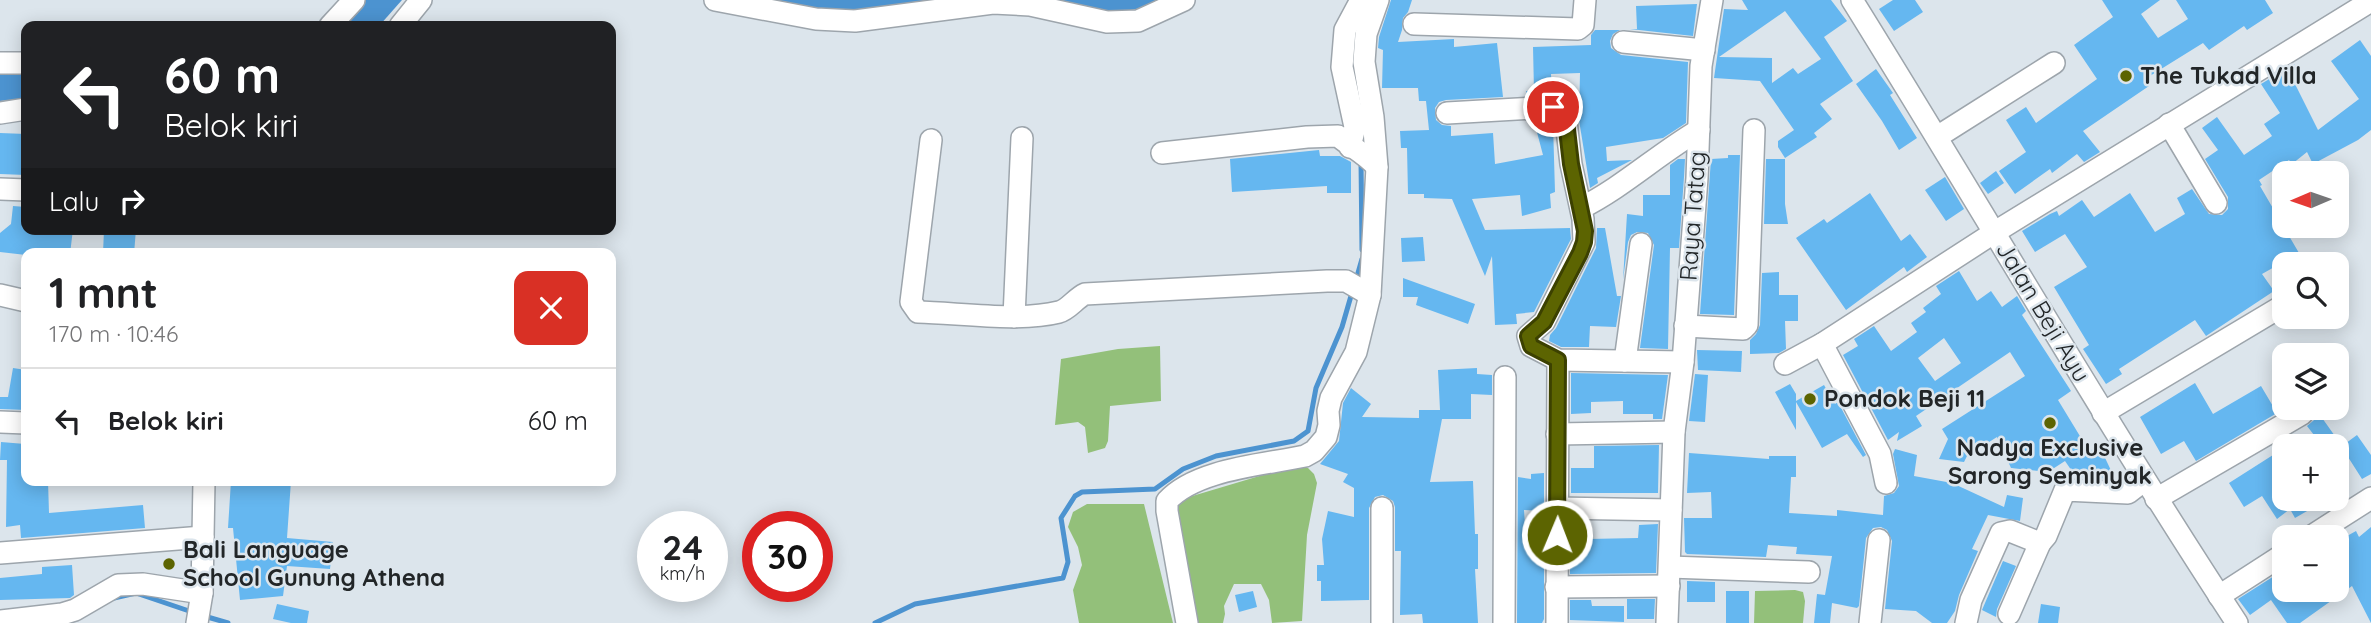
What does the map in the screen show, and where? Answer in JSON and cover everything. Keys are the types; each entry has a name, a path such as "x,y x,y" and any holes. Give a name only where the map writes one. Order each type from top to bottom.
{"street":[{"path":"335,21 354,0"},
{"path":"404,21 421,0"},
{"path":"715,0 816,19 855,20 993,3 1030,5 1107,22 1139,21 1184,0"},
{"path":"1361,0 1345,30 1342,67 1363,155"},
{"path":"1187,623 1167,501 1175,493 1198,480 1305,456 1320,446 1329,425 1331,398 1356,352 1363,155 1373,117 1364,62 1366,34 1378,0"},
{"path":"1414,24 1578,29 1583,25 1585,0"},
{"name":"Raya Tatag","path":"1667,623 1674,432 1683,362 1704,50 1713,0"},
{"name":"Jalan Beji Ayu","path":"1852,0 2103,413 2236,623"},
{"path":"1785,364 1822,344 2169,124 2368,4"},
{"path":"1623,41 1704,50"},
{"path":"0,63 21,63"},
{"path":"1937,136 2053,63"},
{"path":"1447,113 1558,108 1566,121 1571,164 1585,231 1584,242 1544,322 1528,336 1531,346 1558,360 1683,362"},
{"path":"0,113 21,110"},
{"path":"2169,124 2216,203"},
{"path":"1581,208 1601,198 1699,130"},
{"path":"1685,326 1743,329 1747,325 1754,130"},
{"path":"1163,152 1338,136 1363,155"},
{"path":"1014,317 1022,138"},
{"path":"931,139 911,302 918,312 1014,317 1062,312 1076,298 1085,294 1359,288"},
{"path":"0,189 21,190"},
{"path":"1625,361 1641,244"},
{"path":"0,295 21,300"},
{"path":"2103,413 2272,312"},
{"path":"1822,344 1881,454 1886,483"},
{"path":"1557,623 1558,360"},
{"path":"1504,623 1505,377"},
{"path":"2157,499 2292,420"},
{"path":"0,422 21,423"},
{"path":"1557,434 1674,432"},
{"path":"2009,614 2065,490 2128,493 2145,480"},
{"path":"197,623 202,593 204,486"},
{"path":"2329,525 2371,498"},
{"path":"1382,508 1382,623"},
{"path":"1557,509 1671,510"},
{"path":"1966,623 1971,600 1997,537 2010,531 2040,542"},
{"path":"0,553 203,537"},
{"path":"1870,623 1879,540"},
{"path":"2219,596 2272,562"},
{"path":"1556,587 1669,576 1809,572"},
{"path":"0,621 62,614 75,610 118,585 143,584 202,593"}],"green space":[{"path":"1160,346 1161,401 1110,406 1108,441 1105,448 1088,453 1085,427 1078,422 1055,425 1061,359 1118,349"},
{"path":"1308,468 1317,483 1307,535 1302,621 1272,623 1269,600 1261,584 1234,584 1224,606 1223,623 1194,623 1174,509 1179,500 1273,472"},
{"path":"1087,504 1144,504 1173,623 1079,623 1073,590 1082,565 1078,547 1068,527 1073,512"},
{"path":"1755,591 1803,592 1803,623 1754,623"}],"water":[{"path":"361,0 402,0 383,21 342,21"},
{"path":"749,0 962,0 831,14"},
{"path":"1028,0 1165,0 1131,10 1114,11 1080,9"},
{"path":"0,66 21,66 21,99 0,101"}],"building":[{"path":"1391,0 1412,0 1403,18 1398,42 1454,39 1454,47 1497,43 1503,97 1439,102 1435,108 1436,120 1442,125 1451,126 1451,136 1493,133 1495,164 1543,155 1534,121 1550,120 1553,124 1555,192 1550,194 1551,208 1522,216 1520,195 1472,199 1485,230 1570,228 1571,239 1534,312 1516,314 1517,324 1495,325 1492,256 1485,276 1452,199 1424,198 1424,194 1408,194 1407,148 1401,148 1400,131 1429,130 1426,101 1419,101 1418,88 1382,88 1383,50 1378,48 1379,37"},
{"path":"1742,0 1831,0 1847,21 1824,37 1853,81 1820,104 1832,119 1814,133 1817,137 1785,158 1778,147 1778,141 1794,130 1760,81 1714,78 1724,9 1748,10","holes":["1785,11 1821,59 1798,74 1793,68 1772,83 1772,58 1719,57"]},
{"path":"1893,0 1915,0 1923,12 1894,31 1879,9"},
{"path":"2102,0 2160,0 2141,14 2158,38 2188,19 2176,0 2265,0 2273,13 2247,30 2244,26 2209,50 2203,43 2145,79 2149,86 2083,131 2100,152 2084,162 2077,154 2052,173 2050,169 2015,194 1999,171 2026,152 2006,120 2026,107 2036,123 2097,79 2074,45 2113,17"},
{"path":"1697,4 1693,36 1630,29 1637,29 1636,6"},
{"path":"1595,30 1620,30 1613,34 1610,41 1611,48 1621,55 1688,62 1686,123 1663,138 1606,147 1607,161 1632,160 1597,178 1598,183 1590,188 1579,120 1580,73 1551,74 1552,94 1527,95 1526,91 1534,91 1533,47 1591,45 1591,35"},
{"path":"2360,40 2371,56 2371,130 2319,161 2312,161 2307,152 2296,161 2272,161 2272,171 2259,180 2272,207 2272,238 2290,238 2298,252 2272,252 2272,268 2262,274 2272,292 2206,336 2195,320 2119,369 2122,374 2106,384 2083,349 2089,345 2054,287 2087,267 2065,234 2035,252 2022,231 2057,211 2059,216 2082,200 2094,217 2130,193 2155,232 2185,214 2177,198 2192,189 2209,214 2222,215 2228,209 2228,197 2205,159 2218,150 2202,128 2217,117 2244,155 2272,136 2264,124 2280,113 2261,84 2294,64 2303,79 2295,84 2318,130 2359,99 2331,61"},
{"path":"1876,69 1893,93 1890,95 1917,138 1899,150 1856,84"},
{"path":"0,133 21,134 21,175 0,174"},
{"path":"1319,150 1320,156 1340,156 1351,162 1351,193 1327,193 1327,186 1232,192 1230,159"},
{"path":"1728,155 1740,155 1734,315 1700,314 1711,159 1728,158"},
{"path":"1678,159 1685,159 1679,248 1670,248 1668,349 1640,348 1654,245 1648,233 1637,232 1631,235 1623,280 1627,214 1643,216 1643,195 1670,195 1670,165"},
{"path":"1766,159 1785,159 1788,224 1764,224"},
{"path":"1996,171 2004,183 1988,194 1980,183"},
{"path":"1945,177 1964,209 1946,221 1925,190"},
{"path":"1870,193 1901,241 1910,234 1927,257 1907,272 1904,267 1846,310 1796,238 1824,219 1827,223"},
{"path":"13,206 21,207 21,235 72,235 71,248 21,248 21,254 0,252 0,233 11,224"},
{"path":"1597,228 1605,228 1617,296 1621,296 1616,327 1590,326 1589,347 1561,347 1549,341 1550,335 1596,248"},
{"path":"104,235 136,235 134,248 103,248"},
{"path":"1423,237 1425,261 1402,262 1401,238"},
{"path":"1959,271 1977,301 1991,291 2002,307 2017,296 2026,311 2022,315 2071,391 2058,400 2089,451 2099,445 2115,479 2076,477 2065,461 2048,472 2011,468 1997,437 1967,456 1964,462 1939,459 1948,439 1942,429 2025,376 2010,352 1916,416 1922,426 1897,441 1899,432 1888,440 1843,355 1858,346 1854,339 1874,326 1891,351 1917,332 1911,323 1926,312 1923,308 1941,294 1936,286","holes":["1944,338 1961,363 1935,381 1918,358"]},
{"path":"1779,272 1779,295 1798,295 1798,321 1785,321 1786,349 1779,353 1750,354 1750,340 1760,325 1762,273"},
{"path":"1403,278 1475,304 1468,324 1416,305 1418,297 1403,297"},
{"path":"1697,350 1742,351 1741,372 1698,370"},
{"path":"13,368 21,369 21,410 0,409 0,397 8,397"},
{"path":"1477,368 1477,374 1492,375 1492,395 1471,394 1471,419 1442,419 1430,482 1473,481 1475,534 1478,534 1478,569 1475,569 1478,623 1423,623 1422,614 1400,615 1401,551 1395,551 1395,507 1393,501 1383,495 1375,497 1369,508 1369,600 1321,601 1321,581 1317,581 1317,565 1324,565 1322,539 1328,511 1354,517 1354,488 1343,482 1348,474 1320,464 1339,441 1343,403 1351,388 1371,404 1362,417 1419,418 1419,410 1440,410 1438,370"},
{"path":"1571,373 1668,375 1662,419 1653,419 1653,414 1623,414 1623,401 1591,402 1591,413 1571,414"},
{"path":"1695,374 1708,375 1705,422 1689,421"},
{"path":"2195,383 2213,414 2261,386 2272,405 2272,416 2196,461 2184,441 2161,454 2140,417"},
{"path":"1790,384 1796,394 1796,401 1824,385 1835,404 1838,402 1866,455 1863,457 1847,434 1822,448 1796,402 1796,430 1775,392"},
{"path":"2314,420 2324,420 2333,434 2313,434 2307,426"},
{"path":"2357,435 2371,455 2371,474 2362,479 2349,459 2349,441"},
{"path":"1,442 21,444 21,486 48,486 49,513 143,505 145,528 21,538 20,525 6,527 7,460 0,460"},
{"path":"1659,445 1658,493 1571,493 1571,468 1594,468 1594,446"},
{"path":"1895,449 1917,455 1914,476 1952,483 2004,507 2007,495 2023,498 2020,521 1988,515 1972,549 1978,551 1955,611 1947,623 1932,623 1916,611 1885,609 1892,541 1887,530 1881,527 1873,528 1866,538 1859,606 1857,608 1832,603 1830,623 1814,623 1817,594 1825,595 1832,556 1796,554 1797,547 1768,545 1766,557 1685,552 1684,518 1712,518 1711,492 1687,493 1689,453 1769,459 1769,456 1796,456 1796,477 1791,477 1789,513 1837,516 1837,510 1883,515 1884,496 1894,493 1899,486 1893,454"},
{"path":"2272,456 2272,511 2287,511 2277,519 2262,496 2244,507 2229,483"},
{"path":"1544,473 1544,511 1524,510 1526,540 1544,539 1544,619 1542,623 1517,623 1518,477 1531,479 1531,474"},
{"path":"231,486 291,486 287,538 333,542 330,569 287,566 283,596 240,600 233,528 228,528"},
{"path":"2291,511 2307,511 2295,518"},
{"path":"1658,524 1656,573 1570,574 1570,552 1589,551 1588,539 1638,538 1639,525"},
{"path":"2371,527 2371,623 2352,586 2349,588 2349,535 2356,531 2359,537"},
{"path":"2003,561 2016,566 1996,617 1982,610"},
{"path":"72,565 74,595 70,598 0,600 0,578 42,574 42,567"},
{"path":"2272,577 2272,601 2250,615 2238,599"},
{"path":"1687,581 1715,582 1715,602 1687,602"},
{"path":"1253,591 1257,607 1239,612 1235,595"},
{"path":"1726,591 1749,591 1749,623 1726,623"},
{"path":"1627,599 1655,599 1654,619 1627,619"},
{"path":"1570,600 1591,600 1592,606 1624,606 1624,622 1570,620"},
{"path":"2272,602 2330,602 2300,623 2287,623"},
{"path":"277,604 309,611 307,623 273,619"},
{"path":"2041,604 2060,607 2058,623 2038,623"}],"waterway":[{"path":"1361,161 1362,250"},
{"path":"1356,280 1362,259"},
{"path":"875,623 915,604 1063,578 1068,562 1061,518 1075,496 1082,492 1155,489 1183,469 1216,456 1294,441 1308,431 1316,388 1342,327 1353,289"},
{"path":"114,598 136,593 195,613"},
{"path":"204,616 228,623"}],"place":[{"name":"The Tukad Villa","path":"2126,76"},
{"name":"Pondok Beji 11","path":"1810,399"},
{"name":"Nadya Exclusive Sarong Seminyak","path":"2050,423"},
{"name":"Bali Language School Gunung Athena","path":"169,564"}],"route":[{"path":"1553,107 1562,112 1566,121 1571,164 1585,231 1580,253 1544,322 1528,336 1531,346 1558,360 1557,535"}]}
